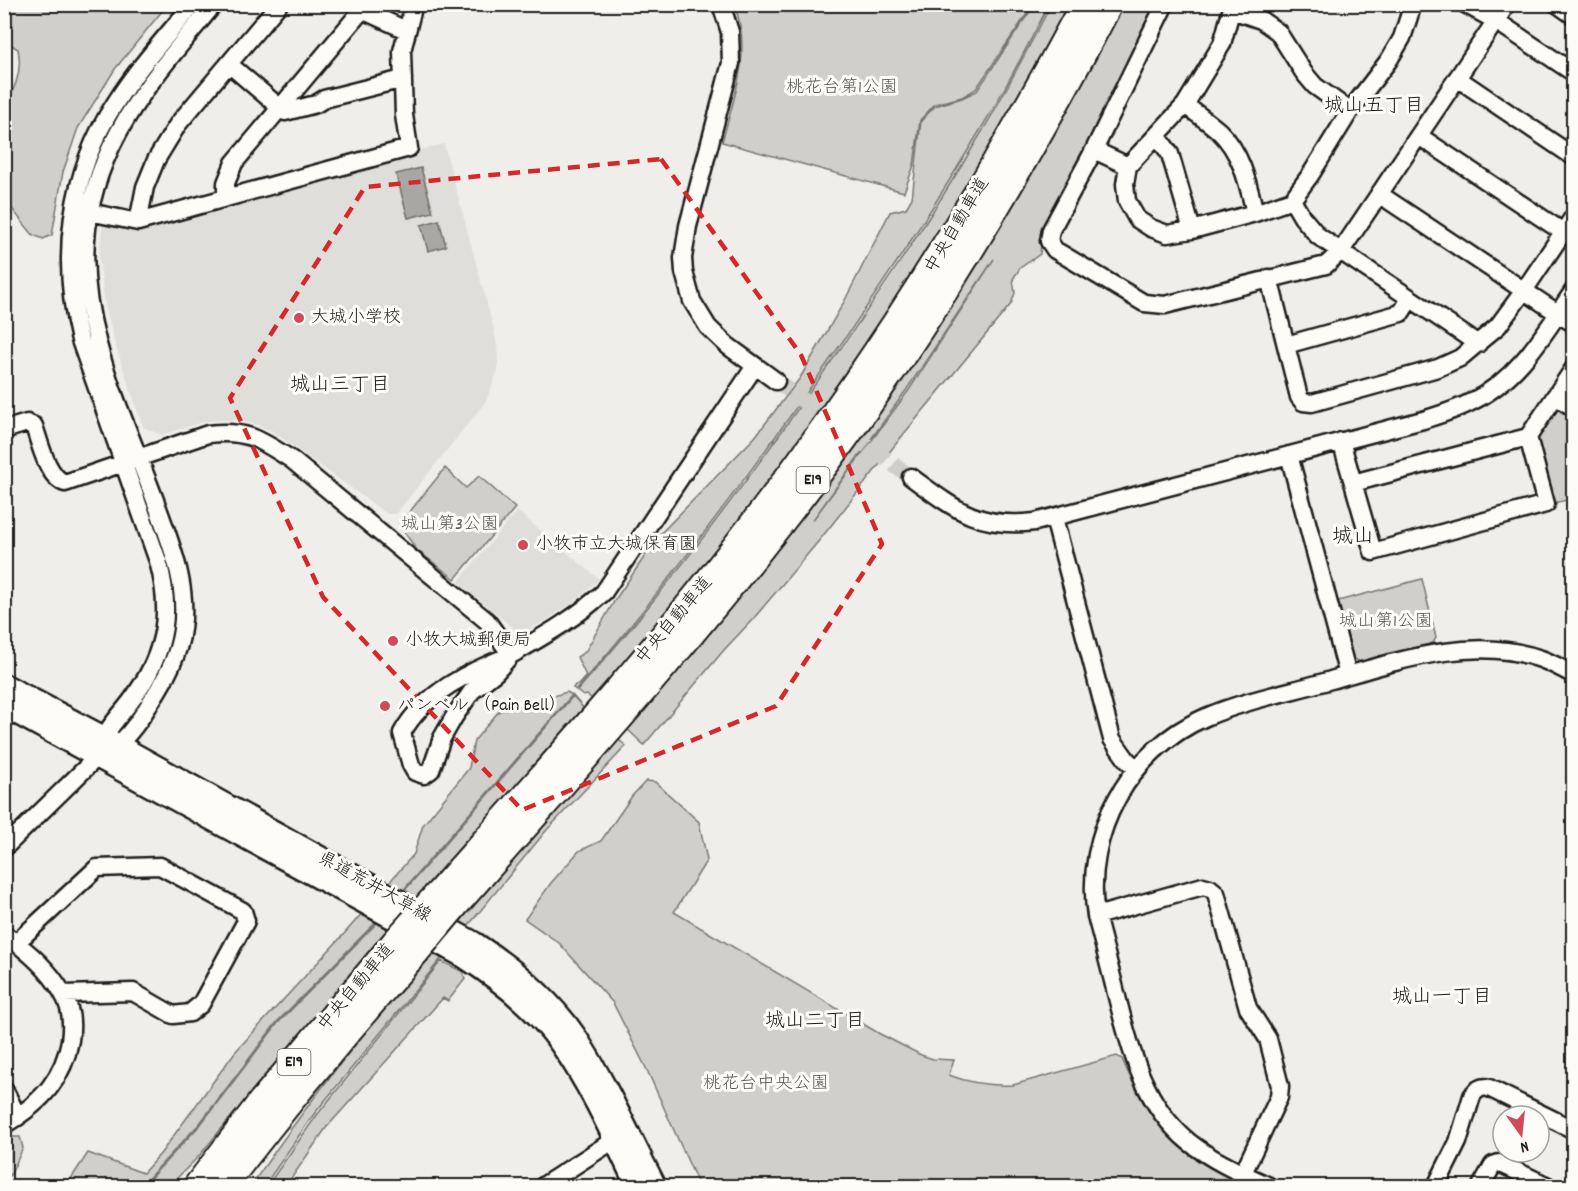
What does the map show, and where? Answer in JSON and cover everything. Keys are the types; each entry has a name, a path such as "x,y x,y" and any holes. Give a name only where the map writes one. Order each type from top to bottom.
{"highway":[{"name":"中央自動車道","path":"197,1186 262,1101 445,902 591,721 694,599 780,489 884,343 945,248 1036,96 1084,4"},
{"name":"中央自動車道","path":"445,902 606,735 727,592 866,409 990,218 1109,4"},
{"name":"中央自動車道","path":"223,1186 333,1047 406,947"}],"main road":[{"name":"県道荒井大草線","path":"4,685 111,741 474,943 500,960 529,985 574,1035 608,1092 655,1186"},
{"name":"県道荒井大草線","path":"4,705 462,956 490,974 539,1018 561,1043 594,1098 637,1186"}],"street":[{"path":"111,741 152,667 163,638 166,598 160,571 94,385 75,322 69,261 72,215 85,164 102,125 129,82 193,4"},
{"path":"4,848 150,704 167,675 178,648 182,630 183,593 180,575 140,457 109,380 92,318 85,258 89,212 101,166 128,113 142,92 214,4"},
{"path":"138,222 145,187 156,160 178,124 279,4"},
{"path":"89,212 138,222 409,148 404,115 402,51 414,4"},
{"path":"721,4 730,32 731,63 688,226 683,258 684,272 692,301 708,327 728,346 776,381"},
{"path":"1165,4 1094,150 1051,230 1048,242 1055,250 1144,303 1165,305 1326,265 1341,251 1507,4"},
{"path":"1350,111 1315,86 1278,32 1261,20 1233,7 1222,44 1185,105 1128,166 1125,184 1127,201 1137,219 1150,228 1167,234 1192,230 1256,213 1292,200 1350,111 1393,53 1402,38 1413,4"},
{"path":"1465,4 1496,21 1574,73"},
{"path":"1557,4 1574,16"},
{"path":"226,198 226,183 234,163 280,110 358,7 406,30"},
{"path":"230,65 285,112 316,104 324,99 404,79"},
{"path":"1457,78 1574,157"},
{"path":"303,81 320,93 324,99"},
{"path":"1185,105 1220,132 1233,149 1243,167 1256,213"},
{"path":"1157,135 1170,154 1192,230"},
{"path":"1419,136 1563,232"},
{"path":"1094,150 1128,166"},
{"path":"1379,194 1574,324"},
{"path":"1292,200 1302,218 1318,236 1478,344"},
{"path":"1269,278 1299,397 1303,402 1312,404 1438,368 1460,358 1498,326 1574,216"},
{"path":"911,477 953,507 992,522 1012,525 1054,518 1422,420 1472,402 1510,375 1527,358 1574,290"},
{"path":"1286,345 1401,313 1410,299"},
{"path":"511,655 496,672 472,691 460,708 442,738 431,770 424,775 415,772 402,733 414,715 432,697 562,625 604,592 755,366"},
{"path":"1353,483 1528,437 1574,368"},
{"path":"1555,396 1574,408"},
{"path":"4,430 27,423 34,426 43,455 61,482 72,482 208,434 229,432 249,435 292,460 487,621 511,655"},
{"path":"1341,441 1373,552 1546,504 1528,437"},
{"path":"1289,455 1348,675"},
{"path":"1054,518 1112,739 1127,760 1137,769"},
{"path":"1269,1186 1213,1159 1187,1140 1173,1128 1143,1083 1129,1044 1096,916 1093,889 1099,842 1119,793 1137,769 1163,743 1206,717 1348,675 1447,650 1472,648 1521,653 1542,659 1574,675"},
{"path":"4,1089 11,1121 49,1089 59,1074 70,1042 71,1024 64,994 37,960 11,938 97,868 160,866 243,911 246,921 201,1004 190,1013 173,1015 133,992 64,994"},
{"path":"1096,916 1203,886 1216,893 1248,1008 1268,1039 1280,1086 1280,1097 1243,1173"},
{"path":"1436,1186 1458,1142 1472,1096 1482,1087 1489,1088 1574,1130"},
{"path":"543,1186 614,1140"},
{"path":"1481,1186 1493,1165 1499,1163 1548,1186"}],"highlighted area":[{"path":"661,159 801,355 882,544 776,706 522,810 323,597 230,398 365,187"}],"shaded area":[{"name":"大城小学校","path":"444,144 494,330 498,370 486,401 396,514 387,514 272,431 257,425 237,420 207,421 161,435 143,427 115,344 105,305 99,258 103,222 138,227"},
{"path":"421,168 433,212 408,218 396,174"},
{"path":"439,220 446,246 428,251 421,225"},
{"name":"小牧市立大城保育園","path":"517,511 599,579 574,602 526,631 518,632 458,582"}],"green space":[{"path":"5,4 167,5 115,69 78,128 63,172 52,235 43,239 33,235 5,200 5,103 13,91 19,64 18,49 5,41"},
{"path":"1035,4 1049,5 991,112 887,277 703,534 602,660 576,690 573,688 586,676 577,657 585,652 615,600 660,534 755,437 800,378 844,302 890,212 906,208 912,198 921,121 935,106 977,91"},
{"name":"桃花台第1公園","path":"734,5 1033,5 976,89 962,97 935,104 920,120 914,165 904,192 722,142 740,74 742,57 742,39"},
{"path":"1051,5 1074,5 955,216 782,471 595,701 587,695 583,696 577,691 631,628 708,531 810,392 891,275 993,113"},
{"path":"1124,5 1158,5 1045,234 1040,254 1020,268 1013,279 1015,293 1011,304 822,537 644,745 627,729 1094,56 1097,56","holes":["994,259 909,390 812,521 907,389"]},
{"path":"1555,403 1573,415 1573,499 1553,503 1535,438"},
{"name":"城山第3公園","path":"445,468 466,488 479,476 515,508 455,579 417,550 399,525"},
{"name":"城山第1公園","path":"1422,579 1436,638 1433,643 1360,662 1353,658 1338,601"},
{"path":"567,692 572,695 373,925 277,1022 200,1123 141,1186 66,1186 88,1153 143,1173 161,1153 235,1052 414,854 423,825 469,768 474,741 499,711"},
{"path":"573,696 586,711 297,1037 199,1156 169,1186 143,1186 201,1124 278,1023 374,926"},
{"path":"618,739 626,746 545,832 314,1114 264,1186 251,1186 336,1069 381,1012"},
{"name":"桃花台中央公園","path":"646,781 655,782 699,822 707,860 674,912 880,1034 921,1055 933,1059 954,1060 949,1075 957,1078 980,1083 1013,1085 1117,1056 1122,1059 1144,1104 1169,1136 1200,1162 1244,1186 699,1186 647,1070 613,1003 559,943 525,919 551,883 579,851 601,841 632,796"},
{"path":"441,961 463,972 465,979 448,1001 443,998 326,1128 286,1186 267,1186 317,1115"},
{"path":"20,1137 23,1148 5,1183 5,1140"}],"tunnel":[{"path":"776,381 911,477"}],"place":[{"name":"大城小学校","path":"299,318"},
{"name":"小牧市立大城保育園","path":"523,545"},
{"name":"小牧大城郵便局","path":"393,641"},
{"name":"パンベル （Pain Bell）","path":"385,706"}],"district":[{"name":"城山五丁目","path":"1374,107"},
{"name":"城山三丁目","path":"340,386"},
{"name":"城山","path":"1353,538"},
{"name":"城山一丁目","path":"1442,998"},
{"name":"城山二丁目","path":"815,1022"}]}
